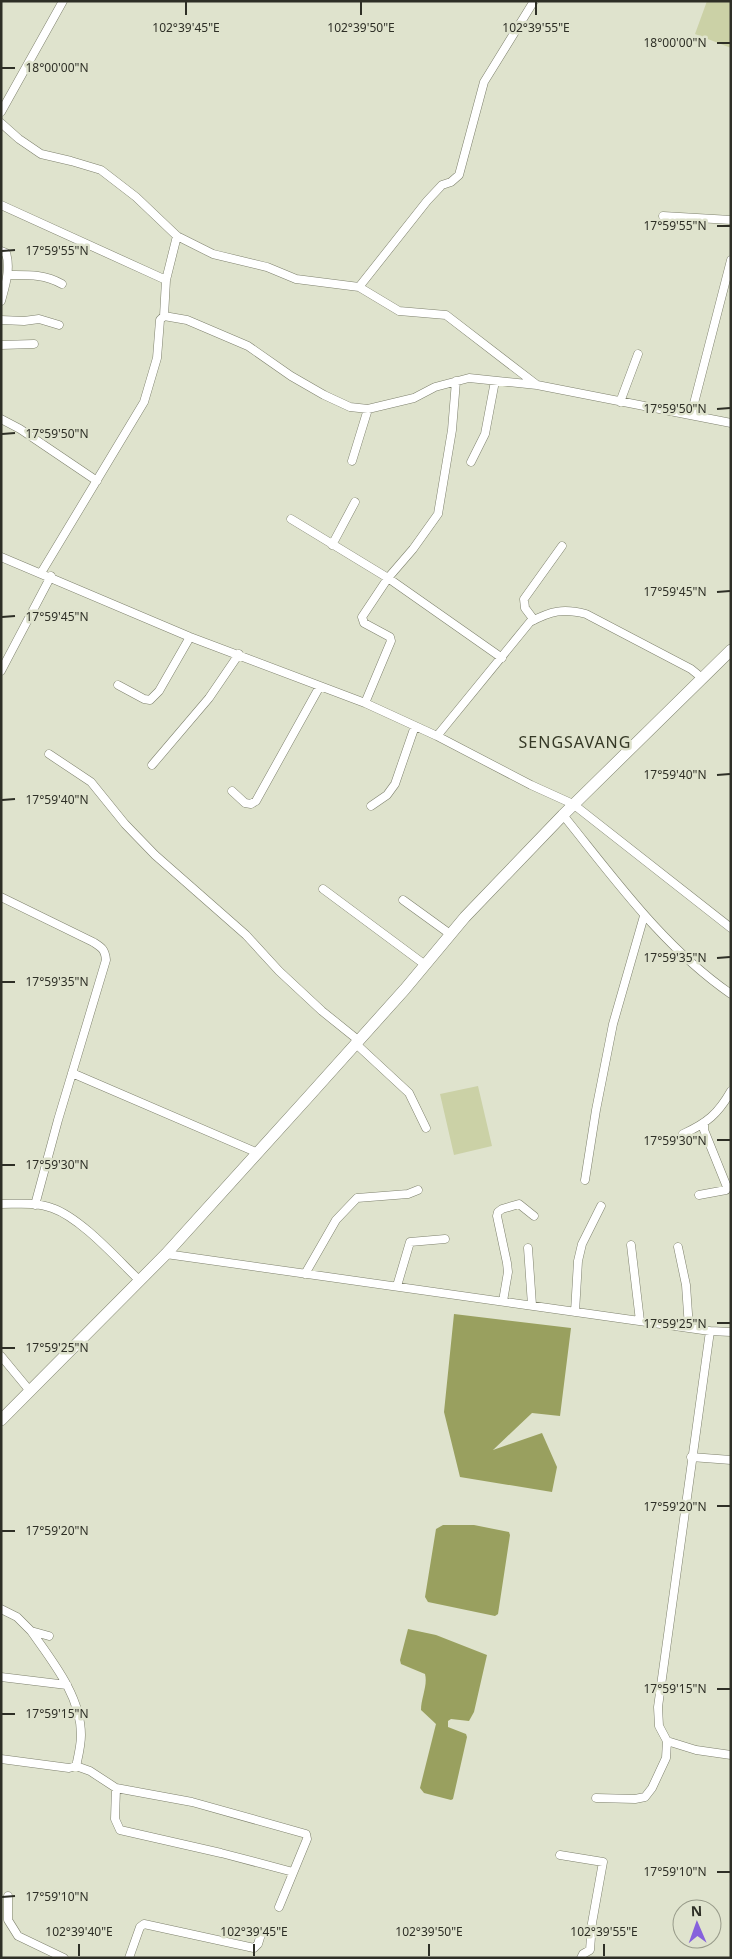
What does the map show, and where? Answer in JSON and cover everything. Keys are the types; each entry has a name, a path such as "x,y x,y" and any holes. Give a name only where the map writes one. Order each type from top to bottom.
{"street":[{"path":"1,112 63,1"},
{"path":"359,287 427,201 442,185 451,182 459,175 484,82 534,1"},
{"path":"1,123 19,139 41,154 101,170 136,197 177,236 213,254 267,267 296,279 359,287 399,311 446,315 537,385"},
{"path":"1,205 166,280"},
{"path":"663,216 731,220"},
{"path":"41,573 144,402 157,358 160,320 164,316 166,280 177,236"},
{"path":"1,251 6,253 8,260 8,275 1,301"},
{"path":"691,415 731,260"},
{"path":"8,275 38,275 53,279 62,284"},
{"path":"164,316 187,320 248,346 324,396 350,407 368,409 414,398 435,387 469,378 537,385 731,423"},
{"path":"1,320 24,321 40,319 59,324"},
{"path":"1,345 34,344"},
{"path":"620,402 638,354"},
{"path":"365,704 391,641 390,637 364,623 362,617 388,578 413,549 438,514 452,430 456,381"},
{"path":"471,462 485,434 495,381"},
{"path":"352,461 368,409"},
{"path":"1,419 20,429 96,481"},
{"path":"332,545 356,502"},
{"path":"291,519 388,578 502,658"},
{"path":"534,620 525,608 524,599 562,546"},
{"path":"1,557 51,576 190,636 365,704 438,736 531,785 573,804 731,928"},
{"path":"1,671 51,576"},
{"path":"438,736 530,622 544,615 559,611 571,610 586,614 691,669 702,678"},
{"path":"118,685 144,699 150,700 159,691 190,636"},
{"path":"1,1420 166,1254 405,989 450,934 562,815 731,650"},
{"path":"152,766 209,698 239,654"},
{"path":"232,791 245,803 251,804 256,801 320,686"},
{"path":"371,806 387,795 395,784 415,726"},
{"path":"49,754 90,782 125,824 155,855 246,936 279,971 357,1041 410,1093 426,1128"},
{"path":"562,815 644,916 709,979 731,994"},
{"path":"323,889 424,964"},
{"path":"1,896 93,942 106,953 35,1205"},
{"path":"403,900 450,934"},
{"path":"585,1180 596,1110 613,1024 644,916"},
{"path":"72,1072 258,1153"},
{"path":"683,1134 704,1125 722,1107 731,1091"},
{"path":"700,1195 722,1192 727,1187 704,1130 704,1125"},
{"path":"305,1274 336,1220 358,1198 408,1194 418,1190"},
{"path":"1,1204 35,1205 53,1208 77,1222 139,1280"},
{"path":"504,1301 508,1272 497,1216 498,1212 519,1204 534,1216"},
{"path":"575,1312 578,1261 582,1244 601,1206"},
{"path":"397,1286 410,1242 445,1239"},
{"path":"631,1245 640,1321"},
{"path":"678,1246 686,1285 689,1328"},
{"path":"528,1248 532,1306"},
{"path":"166,1254 710,1331 731,1332"},
{"path":"596,1798 635,1799 645,1797 652,1788 666,1758 667,1741 659,1726 658,1707 710,1331"},
{"path":"1,1356 30,1391"},
{"path":"691,1458 731,1460"},
{"path":"1,1609 17,1617 31,1631 67,1686 76,1708 81,1735 76,1766"},
{"path":"31,1631 48,1636"},
{"path":"1,1677 67,1686"},
{"path":"667,1741 696,1750 731,1755"},
{"path":"1,1759 68,1768 76,1766 90,1771 116,1788 192,1802 306,1834 307,1839 279,1907"},
{"path":"116,1788 115,1819 120,1830 293,1872"},
{"path":"560,1855 603,1862 590,1950 583,1954 581,1958"},
{"path":"8,1896 8,1920 18,1936 64,1958"},
{"path":"129,1958 140,1927 144,1924 254,1948 258,1944 262,1932"}],"shaded area":[{"path":"707,1 731,1 731,48 695,34"},
{"path":"478,1086 492,1146 454,1155 440,1094"},
{"path":"454,1314 571,1328 560,1416 532,1413 493,1450 542,1433 557,1467 552,1492 460,1477 444,1412"},
{"path":"443,1525 474,1525 509,1532 498,1614 495,1616 428,1602 425,1597 436,1529"},
{"path":"408,1629 436,1635 487,1655 474,1712 469,1721 451,1719 448,1721 448,1727 466,1734 467,1737 453,1799 451,1800 424,1793 420,1788 436,1724 421,1710 426,1683 425,1674 401,1664 400,1660"}],"district":[{"name":"SENGSAVANG","path":"575,742"}]}
